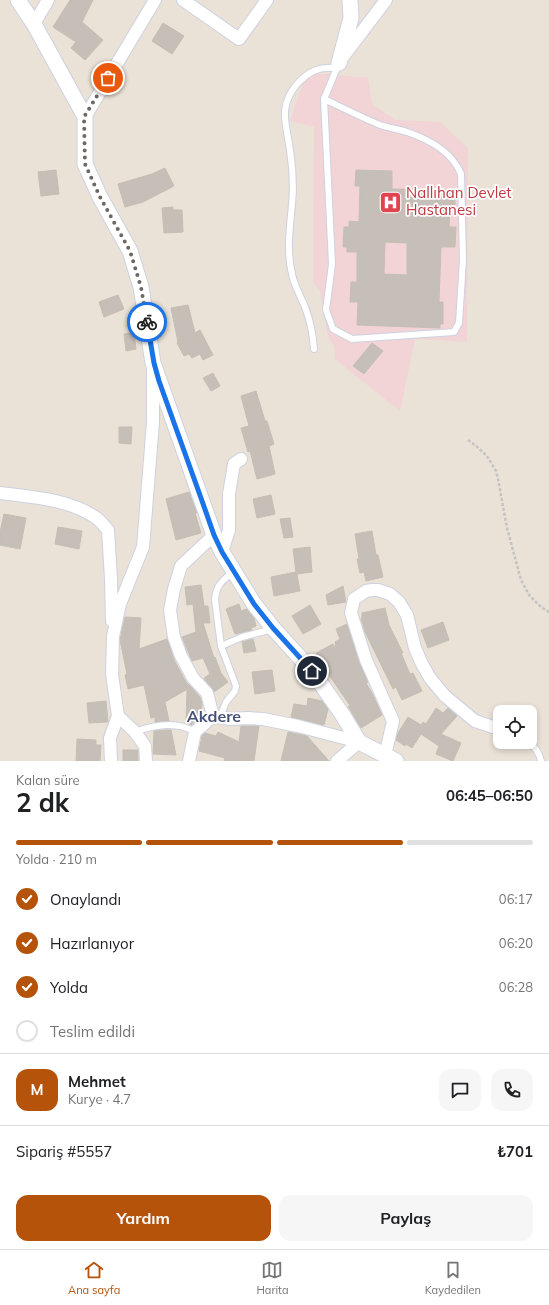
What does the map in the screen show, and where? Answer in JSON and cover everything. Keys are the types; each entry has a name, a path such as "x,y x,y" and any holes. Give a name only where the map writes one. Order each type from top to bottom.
{"street":[{"path":"18,0 34,24 84,117 85,164 100,197 130,251 141,287 154,363 214,535 222,552 254,604 273,628 312,671 342,714 359,742"},
{"path":"34,24 48,0"},
{"path":"84,117 155,0"},
{"path":"183,0 239,38 267,0"},
{"path":"338,65 351,18 350,0"},
{"path":"338,65 386,0"},
{"path":"113,636 120,604 143,546 153,422 154,363"},
{"path":"222,552 229,530 229,494 234,464 241,459"},
{"path":"0,493 37,498 73,506 96,517 108,530 113,636 112,674 118,716 110,738 111,761"},
{"path":"214,535 181,566 174,589 170,610 174,636 181,656 193,678 207,693 216,716"},
{"path":"189,761 195,732 216,716 230,719 263,719 298,726 359,742 391,759 394,721 366,660 351,613 354,599 366,590 378,590 390,594 399,602 407,615 415,648 430,678 445,696 475,721 493,727"},
{"path":"118,716 135,732 145,746 146,761"},
{"path":"342,759 359,742"}],"lane":[{"path":"324,99 382,126 408,132 420,137 450,156 458,168 461,174 463,260 459,323 454,332 352,339 333,329 326,310 332,264 324,99 338,65"},
{"path":"314,349 307,311 292,274 289,245 293,188 292,170 284,116 286,102 289,95 302,78 319,68 338,65"},
{"path":"216,716 235,691 236,686 221,646 215,600 215,594 222,580 234,572"},
{"path":"221,646 242,637 273,628"},
{"path":"135,732 172,725 186,727 195,732"},
{"path":"536,749 541,761"}],"path":[{"path":"468,440 484,453 496,471 507,528 521,580 529,595 549,612"}],"shaded area":[{"name":"Nallıhan Devlet Hastanesi","path":"306,74 328,74 368,78 372,104 395,120 440,122 468,148 467,342 415,339 400,411 335,359 334,346 328,337 320,291 313,282 314,127 290,121"}],"building":[{"path":"70,0 93,0 82,22 103,40 85,60 71,48 76,42 53,27"},
{"path":"163,23 184,36 172,54 152,41"},
{"path":"165,168 174,186 143,202 125,207 118,184 152,174"},
{"path":"56,170 59,194 41,196 38,172"},
{"name":"Nallıhan Devlet Hastanesi","path":"356,170 392,171 392,189 455,190 455,205 450,204 449,227 456,227 455,247 441,247 439,302 443,302 443,324 440,324 440,328 357,325 358,302 350,302 351,282 357,282 357,252 347,252 347,247 343,247 344,227 349,227 349,221 359,222 360,186 355,186","holes":["385,242 407,243 407,275 384,274"]},
{"path":"173,207 173,210 182,210 183,232 164,233 162,208"},
{"path":"118,295 124,309 104,317 99,302"},
{"path":"188,305 195,333 200,330 213,355 203,360 200,354 192,358 189,354 184,356 177,343 171,308"},
{"path":"134,333 136,349 126,351 124,334"},
{"path":"372,343 383,351 364,374 353,366"},
{"path":"213,373 220,386 211,391 203,378"},
{"path":"256,391 274,444 269,446 275,474 257,479 250,451 248,452 241,428 249,426 241,396"},
{"path":"119,427 132,427 131,444 119,443"},
{"path":"189,492 197,513 195,513 201,533 176,540 166,499"},
{"path":"271,495 275,514 257,518 253,499"},
{"path":"4,514 26,518 20,549 0,545 0,532"},
{"path":"290,518 293,537 284,538 280,519"},
{"path":"58,527 82,531 79,549 55,544"},
{"path":"372,531 376,555 378,555 383,577 366,581 364,572 360,573 355,534"},
{"path":"310,547 312,572 297,574 300,591 274,596 271,577 296,572 293,549"},
{"path":"201,585 204,606 208,606 210,623 203,623 214,658 215,657 221,673 228,682 214,692 204,678 210,674 203,658 192,661 182,637 196,632 193,604 187,605 185,587"},
{"path":"343,586 346,602 328,605 326,595"},
{"path":"239,604 241,611 247,609 254,618 256,626 251,628 252,630 235,634 226,609"},
{"path":"310,605 321,624 303,634 292,616"},
{"path":"385,608 389,625 403,653 401,653 410,674 413,673 422,691 402,700 396,687 393,689 365,632 361,618 362,613"},
{"path":"125,617 141,618 139,649 167,639 174,660 186,682 191,687 165,702 169,721 155,722 155,717 151,718 144,685 128,689 125,675 127,674 120,640"},
{"path":"443,622 449,640 428,648 421,630"},
{"path":"347,624 359,662 368,682 366,683 382,715 361,728 348,706 351,707 327,672 326,673 316,653 333,644 336,650 335,642 340,639 336,629"},
{"path":"253,639 256,651 244,653 242,642"},
{"path":"272,670 275,691 255,694 252,672"},
{"path":"191,687 200,697 202,703 201,716 191,725 186,723 187,690"},
{"path":"308,698 322,701 328,709 324,725 291,717 294,704 307,706"},
{"path":"106,701 108,722 89,723 87,703"},
{"path":"436,708 443,713 448,708 457,716 441,734 461,743 453,761 436,754 439,746 421,734 412,748 406,744 405,746 396,740 398,733 408,717 421,725 423,722 426,724"},
{"path":"241,726 259,726 254,761 224,761 225,758 199,751 202,736 205,733 216,736 218,732 239,742"},
{"path":"171,730 176,755 153,754 154,731"},
{"path":"288,732 307,736 329,761 281,761"},
{"path":"77,739 96,740 96,745 101,745 100,761 76,761"},
{"path":"123,750 138,750 138,761 123,761"}],"way so far":[{"path":"108,78 84,117 85,164 100,197 130,251 141,287 147,322"}],"place":[{"name":"Nallıhan Devlet Hastanesi","path":"390,202"}],"district":[{"name":"Akdere","path":"214,716"}],"route":[{"path":"147,322 154,363 159,381 214,535 222,552 254,604 273,628 312,671"}]}
